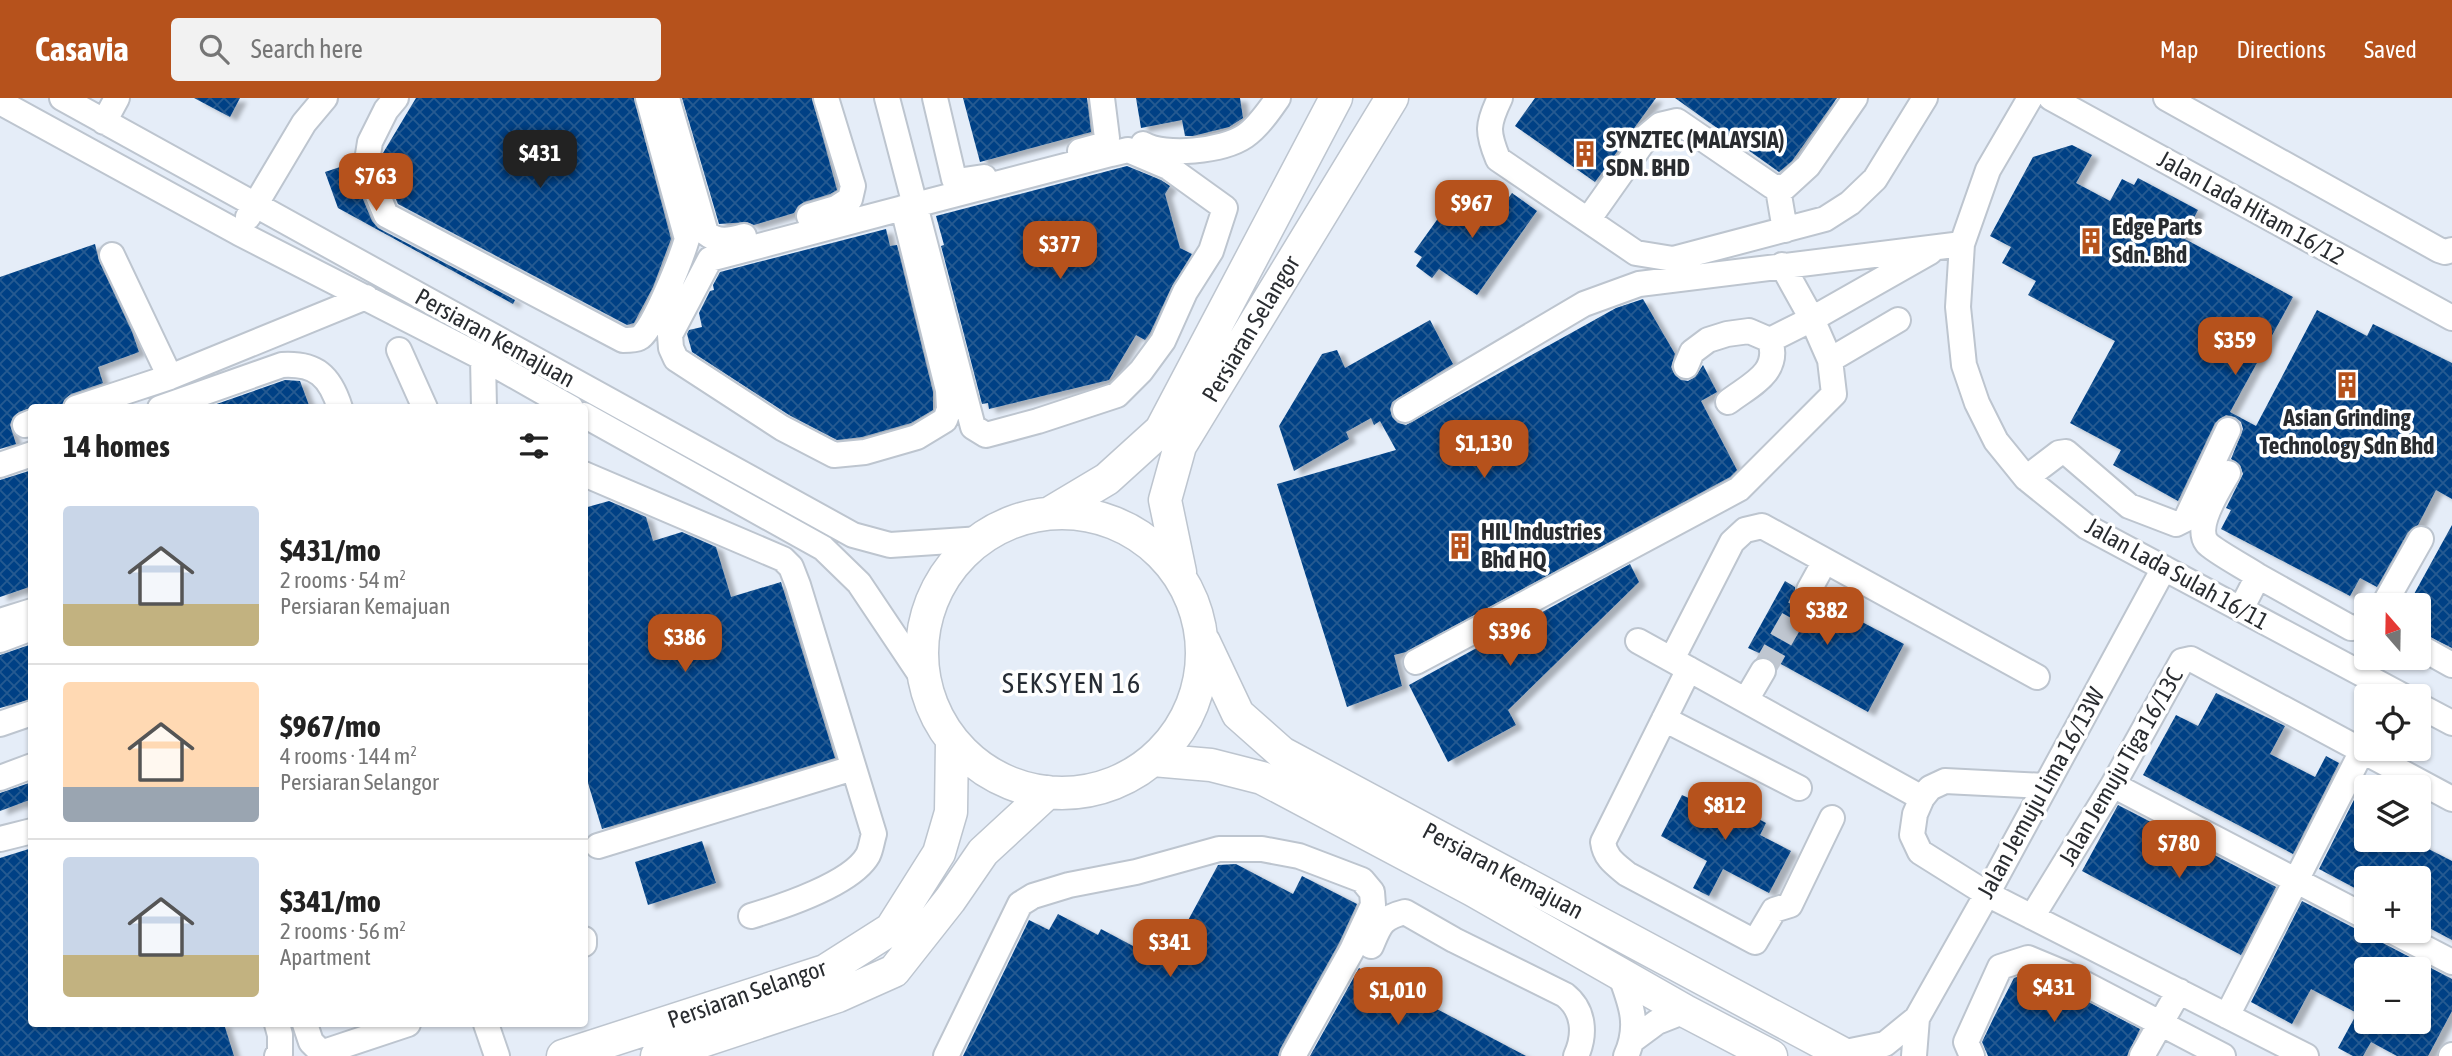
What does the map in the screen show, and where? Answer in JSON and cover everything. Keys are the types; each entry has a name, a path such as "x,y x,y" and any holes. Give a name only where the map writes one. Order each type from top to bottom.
{"main road":[{"name":"Persiaran Selangor","path":"1050,513 1107,479 1161,430 1336,98"},
{"name":"Persiaran Selangor","path":"1181,577 1165,500 1180,446 1392,98"},
{"path":"1050,513 1088,515 1125,527 1156,548 1181,577 1196,607 1203,641 1200,685 1182,726 1153,760 1121,780 1086,791 1048,792 1012,784 979,766 953,741 934,713 924,680 922,640 932,601 951,567 981,539 1014,522 1050,513"},
{"name":"Persiaran Kemajuan","path":"1203,641 1238,714 1282,753 1844,1054"},
{"name":"Persiaran Selangor","path":"563,1056 825,971 891,929 939,853 951,812 953,741"},
{"name":"Persiaran Kemajuan","path":"1153,760 1211,765 1262,778 1473,890 1685,1011 1772,1056"},
{"name":"Persiaran Selangor","path":"657,1056 838,996 894,971 950,900 983,852 1048,792"}],"street":[{"name":"Persiaran Kemajuan","path":"62,98 853,535 890,545 981,539"},
{"path":"104,122 117,98"},
{"path":"239,233 304,123 325,98"},
{"path":"396,98 386,110 370,142 366,167 386,215 623,340 640,338 649,328 687,239 648,98"},
{"path":"667,98 706,233 713,239 728,240 836,208 850,199 853,186 826,98"},
{"path":"887,98 909,206 948,390 949,409 945,419 917,437 865,452 834,455 782,428 676,359 671,348 670,335 710,259 909,206 1128,150 1168,167 1226,208 1211,251 1185,292 1163,341 1141,371 1117,395 986,435 973,427 909,206"},
{"path":"935,98 953,177 957,181 988,177 1102,145 1107,138 1102,98"},
{"path":"1116,98 1123,133 1155,151 1202,151 1244,137 1269,112 1278,98"},
{"path":"1500,98 1489,126 1491,142 1498,159 1636,253 1673,259 1825,219 1850,203 1875,179 1925,98"},
{"path":"1588,220 1648,135 1660,125 1677,121 1778,189 1784,188 1808,166 1855,98"},
{"name":"Jalan Lada Sulah 16/11","path":"2030,98 1988,170 1951,245 1964,365 1977,403 1996,441 2026,478 2087,527 2241,609 2354,659"},
{"name":"Jalan Lada Hitam 16/12","path":"2051,98 2452,318"},
{"path":"2166,98 2438,250 2452,250"},
{"name":"Persiaran Kemajuan","path":"0,102 239,233 483,358 565,404"},
{"path":"1778,189 1784,230"},
{"path":"1405,410 1584,304 1639,284 1951,245"},
{"path":"1686,366 1692,352 1708,340 1749,331 1770,340 1951,245"},
{"path":"112,255 170,377"},
{"path":"1416,662 1739,489 1834,394 1830,360 1812,319 1782,265"},
{"path":"88,404 170,377 366,297"},
{"path":"1830,360 1898,320"},
{"path":"1728,401 1766,374 1773,350 1770,340"},
{"path":"399,350 423,404"},
{"path":"483,358 484,404"},
{"path":"171,404 282,365 302,364 320,372 335,393 339,404"},
{"name":"Persiaran Kemajuan","path":"588,417 823,548 859,583 924,680"},
{"path":"2026,478 2059,453 2066,452 2129,506 2176,524 2186,519 2228,430"},
{"path":"0,465 28,455"},
{"path":"2228,473 2210,506 2203,530 2207,543 2259,576 2354,628"},
{"path":"588,476 783,559 792,567 874,834 867,856 851,873 796,902 751,916"},
{"path":"1832,818 1790,905 1774,911 1755,942 1627,874 1604,853 1602,842 1664,719 1681,664 1732,542 1745,530 1762,526 2037,677"},
{"path":"2392,593 2427,542 2407,593"},
{"path":"1808,590 1825,561"},
{"name":"Jalan Jemuju Lima 16/13W","path":"1844,1054 1885,1044 1917,1018 2164,568"},
{"path":"2241,609 2259,576"},
{"path":"0,621 28,612"},
{"path":"0,640 28,630"},
{"path":"1638,640 1922,798"},
{"path":"2431,653 2452,665"},
{"name":"Jalan Jemuju Tiga 16/13C","path":"2032,917 2113,785 2182,661 2191,659 2354,747"},
{"name":"Jalan Lada Sulah 16/11","path":"2374,670 2390,684"},
{"path":"1746,700 1763,671"},
{"path":"2431,712 2452,723"},
{"path":"0,724 28,714"},
{"path":"1664,719 1799,788"},
{"path":"2227,1016 2357,761"},
{"name":"Jalan Jemuju Tiga 16/13C","path":"2381,761 2452,799"},
{"path":"0,778 28,768"},
{"path":"598,846 853,768"},
{"path":"2045,786 1945,781 1930,788 1922,798 1915,814 1912,835 1920,852 1987,894 2306,1056"},
{"path":"2113,785 2354,912"},
{"path":"0,839 28,832"},
{"path":"946,1056 1020,904 1033,896 1069,885 1136,872 1219,849 1262,849 1299,856 1362,880 1372,892 1373,905 1352,950 1293,1056"},
{"path":"1366,957 1382,922 1390,915 1405,912 1454,940 1565,995 1575,1003 1581,1017 1582,1043 1576,1056"},
{"path":"2064,972 2082,942"},
{"path":"2415,943 2452,962"},
{"path":"1972,1056 1966,1042 2000,967 2028,958 2064,972 2223,1056"},
{"path":"1620,974 1632,1007 1630,1047"},
{"path":"2142,1056 2179,991"},
{"path":"1630,1047 1657,1022 1685,1011"},
{"name":"Jalan Jemuju Lima 16/13W","path":"1914,1056 1917,1018"},
{"path":"277,1056 280,1054 278,1027"},
{"path":"306,1027 311,1042 320,1051 327,1051 399,1027"},
{"path":"487,1027 497,1056"}],"building":[{"path":"194,98 240,98 230,117"},
{"path":"416,98 634,98 671,239 653,287 634,323 627,325 398,204 381,165 383,153"},
{"path":"682,98 812,98 837,190 804,202 794,213 754,225 747,222 719,224"},
{"path":"963,98 1087,98 1091,132 980,162"},
{"path":"1136,98 1240,98 1243,118 1229,127 1193,136 1185,136 1182,120 1141,128"},
{"name":"SYNZTEC (MALAYSIA) SDN. BHD","path":"1535,98 1656,98 1595,182 1515,126"},
{"name":"SYNZTEC (MALAYSIA) SDN. BHD","path":"1675,98 1837,98 1792,161 1779,172"},
{"path":"2072,145 2092,155 2076,183 2110,201 2122,179 2134,185 2138,178 2198,210 2183,238 2293,297 2230,412 2256,426 2317,310 2367,336 2373,324 2452,363 2452,499 2436,490 2418,525 2408,532 2377,587 2360,578 2350,596 2221,529 2231,510 2226,508 2243,474 2240,465 2231,459 2243,429 2241,422 2235,417 2226,415 2215,423 2178,501 2113,465 2121,450 2070,423 2115,341 2028,295 2036,281 2002,263 2011,247 1990,236 2033,157"},
{"path":"352,163 352,173 372,221 378,228 515,300 513,304 338,208 325,172"},
{"path":"1127,166 1170,186 1165,194 1180,248 1192,254 1172,286 1150,333 1145,340 1136,335 1109,380 989,409 988,403 982,404 941,246 944,245 936,216"},
{"path":"1459,189 1496,216 1512,193 1537,211 1477,295 1439,269 1432,278 1416,266 1422,257 1414,252"},
{"path":"886,229 890,246 897,245 933,392 933,410 911,423 862,437 837,440 789,415 692,352 687,334 689,330 702,327 699,313 710,291 714,290 713,285 720,272"},
{"path":"95,244 99,261 139,352 98,367 103,383 71,394 62,404 28,404 28,409 13,417 10,425 16,444 0,449 0,277"},
{"name":"HIL Industries Bhd HQ","path":"1643,299 1675,354 1671,367 1675,375 1688,381 1695,377 1703,365 1717,392 1701,401 1737,470 1730,477 1406,652 1394,655 1402,686 1347,707 1277,484 1396,450 1380,421 1374,425 1371,418 1346,432 1349,439 1294,471 1279,426 1322,354 1337,350 1345,368 1430,320 1453,364 1392,402 1392,417 1398,423 1406,425 1616,308"},
{"path":"285,380 300,381 309,404 216,404"},
{"path":"28,471 28,587 0,597 0,480"},
{"path":"609,501 646,517 653,541 682,532 716,547 731,597 781,582 835,758 602,829 588,783 588,507"},
{"path":"2452,525 2452,648 2431,638 2431,593 2415,593"},
{"path":"1630,564 1639,582 1508,710 1516,725 1448,762 1409,685"},
{"path":"1785,581 1795,587 1796,597 1802,603 1810,605 1820,600 1904,644 1868,712 1748,648"},
{"path":"28,645 28,700 0,708 0,655"},
{"path":"2216,693 2285,726 2270,754 2315,777 2326,756 2339,763 2293,854 2143,775 2176,715 2198,726"},
{"path":"28,783 28,800 0,811 0,793"},
{"path":"1700,788 1766,823 1760,835 1791,851 1769,893 1723,869 1709,896 1693,888 1707,861 1661,836 1682,795 1693,800"},
{"path":"2354,800 2354,852 2431,850 2452,861 2452,940 2431,929 2431,866 2354,866 2354,888 2319,869"},
{"path":"2118,805 2276,887 2241,955 2082,871"},
{"path":"702,841 716,883 648,905 635,862"},
{"path":"28,849 28,1027 225,1027 234,1056 0,1056 0,858"},
{"path":"1236,864 1293,894 1302,876 1357,904 1278,1056 963,1056 1029,920 1049,930 1058,914 1098,935 1101,929 1165,963 1218,865"},
{"path":"2302,901 2354,928 2354,943 2383,943 2410,957 2354,957 2354,1011 2311,989 2292,1024 2251,1002"},
{"path":"1359,968 1526,1056 1310,1056"},
{"path":"2431,968 2452,979 2452,1011 2428,1056 2397,1056 2371,1042 2363,1056 2353,1056 2338,1048 2354,1019 2354,1034 2431,1034"},
{"path":"2027,974 2058,986 2140,1029 2127,1056 1988,1056 1982,1042 2014,978"}],"tunnel":[{"path":"1763,671 1809,590"}],"place":[{"name":"SYNZTEC (MALAYSIA) SDN. BHD","path":"1585,154"},
{"name":"Edge Parts Sdn. Bhd","path":"2091,241"},
{"name":"Asian Grinding Technology Sdn Bhd","path":"2347,385"},
{"name":"HIL Industries Bhd HQ","path":"1460,546"}],"district":[{"name":"SEKSYEN 16","path":"1072,683"}]}
